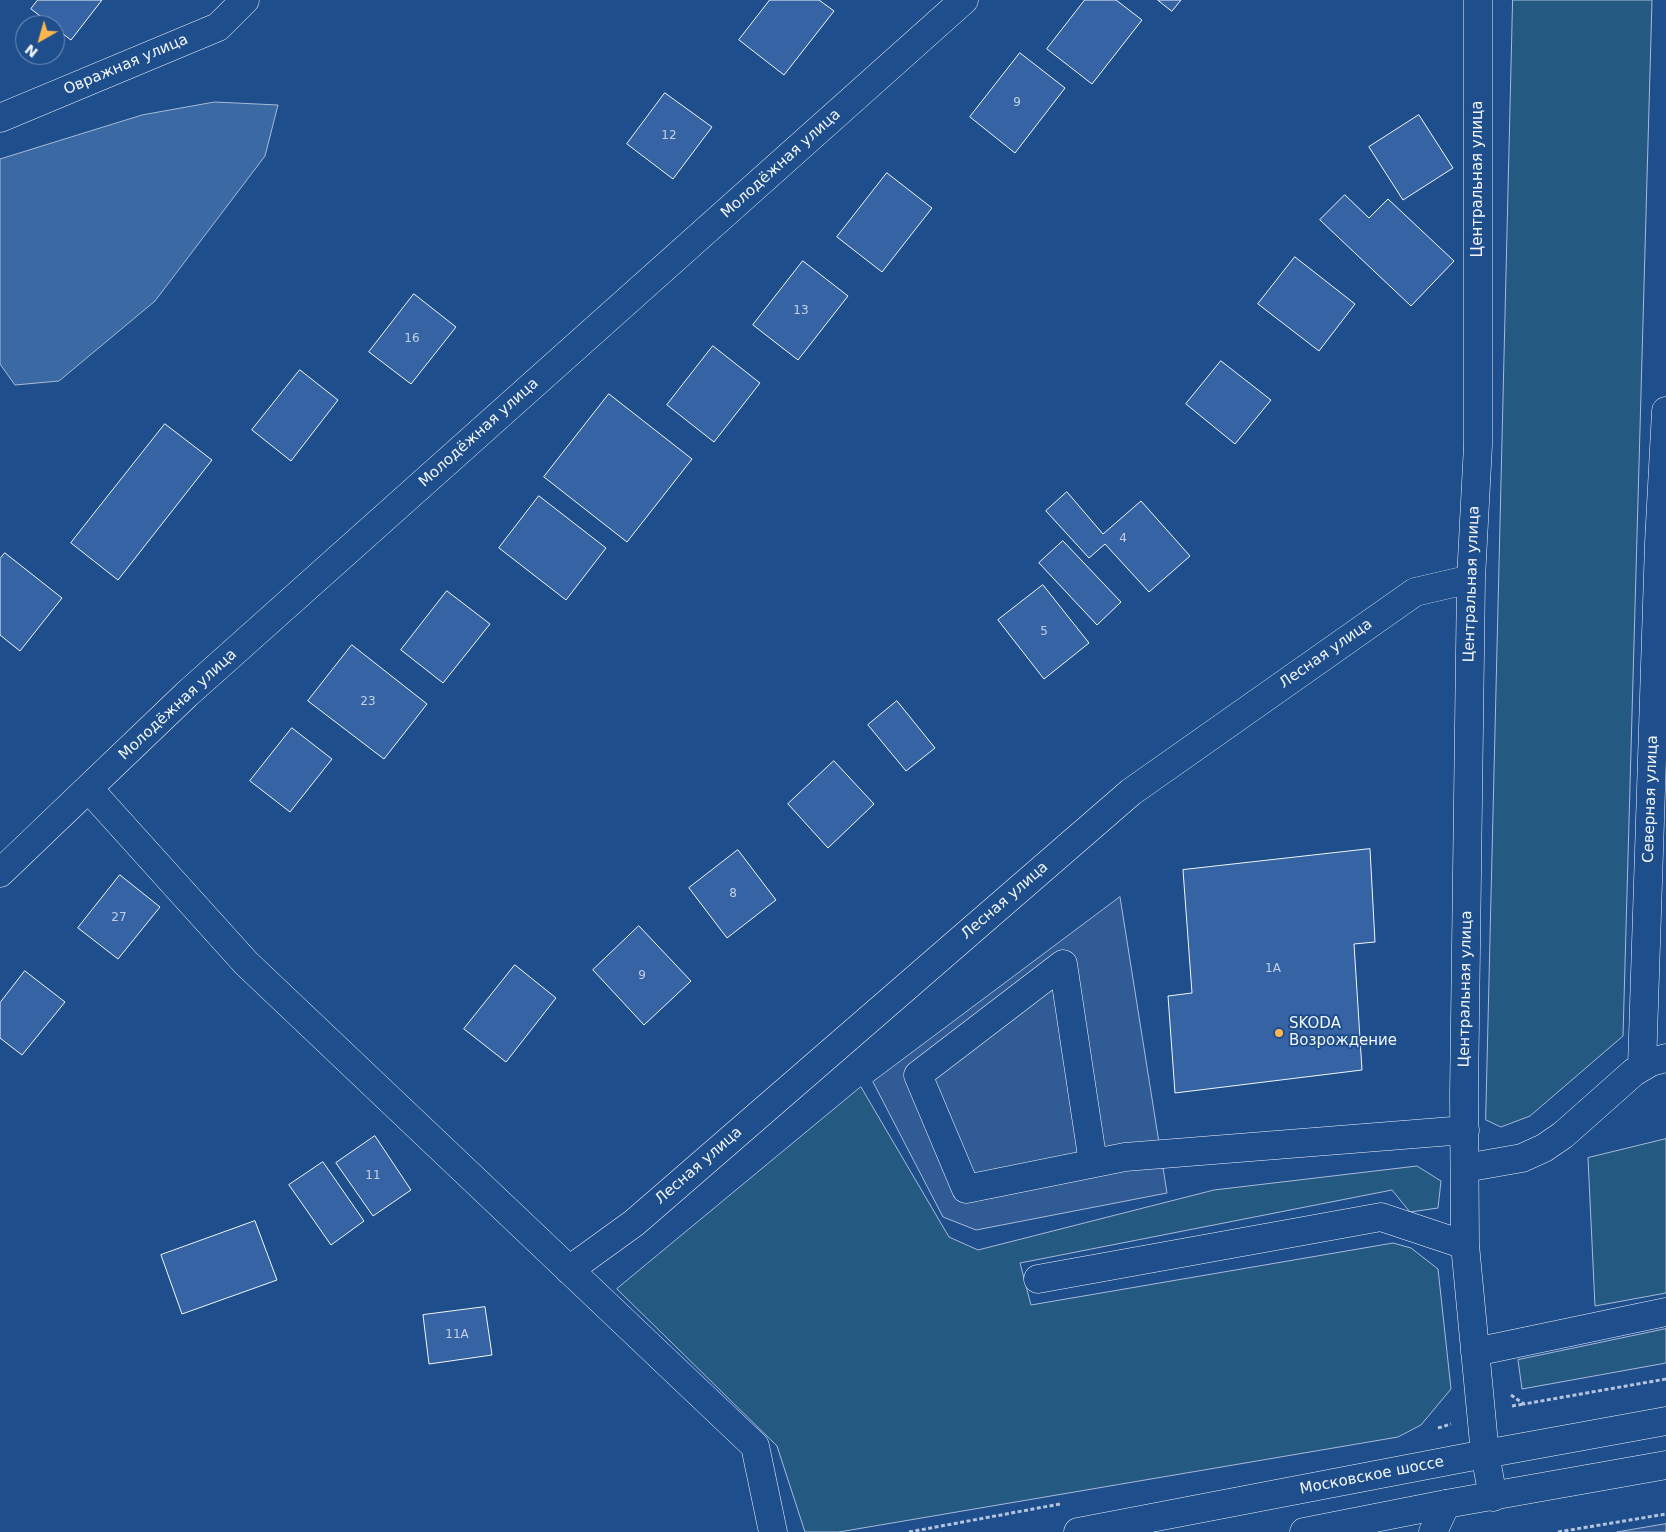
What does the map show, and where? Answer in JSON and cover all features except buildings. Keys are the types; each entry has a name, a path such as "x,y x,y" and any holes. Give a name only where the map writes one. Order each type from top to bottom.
{"street":[{"name":"Овражная улица","path":"0,118 218,27 244,0"},
{"name":"Молодёжная улица","path":"0,873 187,694 964,0"},
{"name":"Центральная улица","path":"1478,0 1478,445 1471,579 1464,1130 1465,1245 1485,1454 1493,1496"},
{"name":"Северная улица","path":"1653,1063 1658,562 1666,411"},
{"name":"Лесная улица","path":"569,1270 634,1223 1131,792 1416,592 1471,579"},
{"path":"89,789 246,963 755,1446 773,1532"},
{"path":"1093,1163 1063,964 918,1075 966,1190 1125,1157 1464,1130"},
{"path":"1465,1168 1522,1158 1544,1148 1563,1135 1616,1087 1653,1063"},
{"path":"1038,1279 1381,1217 1465,1245"},
{"path":"1475,1352 1666,1312"},
{"name":"Московское шоссе","path":"1078,1532 1666,1421"},
{"path":"1304,1532 1446,1504 1666,1466"},
{"path":"1433,1532 1446,1504"}],"path":[{"path":"1558,1532 1666,1514"}],"shaded area":[{"path":"1513,0 1652,0 1623,1036 1530,1116 1501,1127 1486,1120"},
{"path":"215,102 278,105 265,156 155,301 59,381 15,385 0,364 0,159 142,115"},
{"path":"1120,897 1167,1193 976,1230 943,1217 873,1082"},
{"path":"861,1087 949,1237 978,1250 1214,1190 1417,1166 1441,1181 1438,1208 1410,1212 1392,1190 1020,1263 1031,1305 1393,1243 1411,1248 1438,1269 1451,1389 1421,1425 1398,1437 839,1532 805,1532 777,1446 617,1289"},
{"path":"1666,1139 1666,1293 1595,1306 1588,1158"},
{"path":"1666,1329 1666,1363 1522,1389 1518,1360"},
{"path":"1666,1524 1666,1532 1617,1532"}],"place":[{"name":"SKODA Возрождение","path":"1279,1033"}]}
